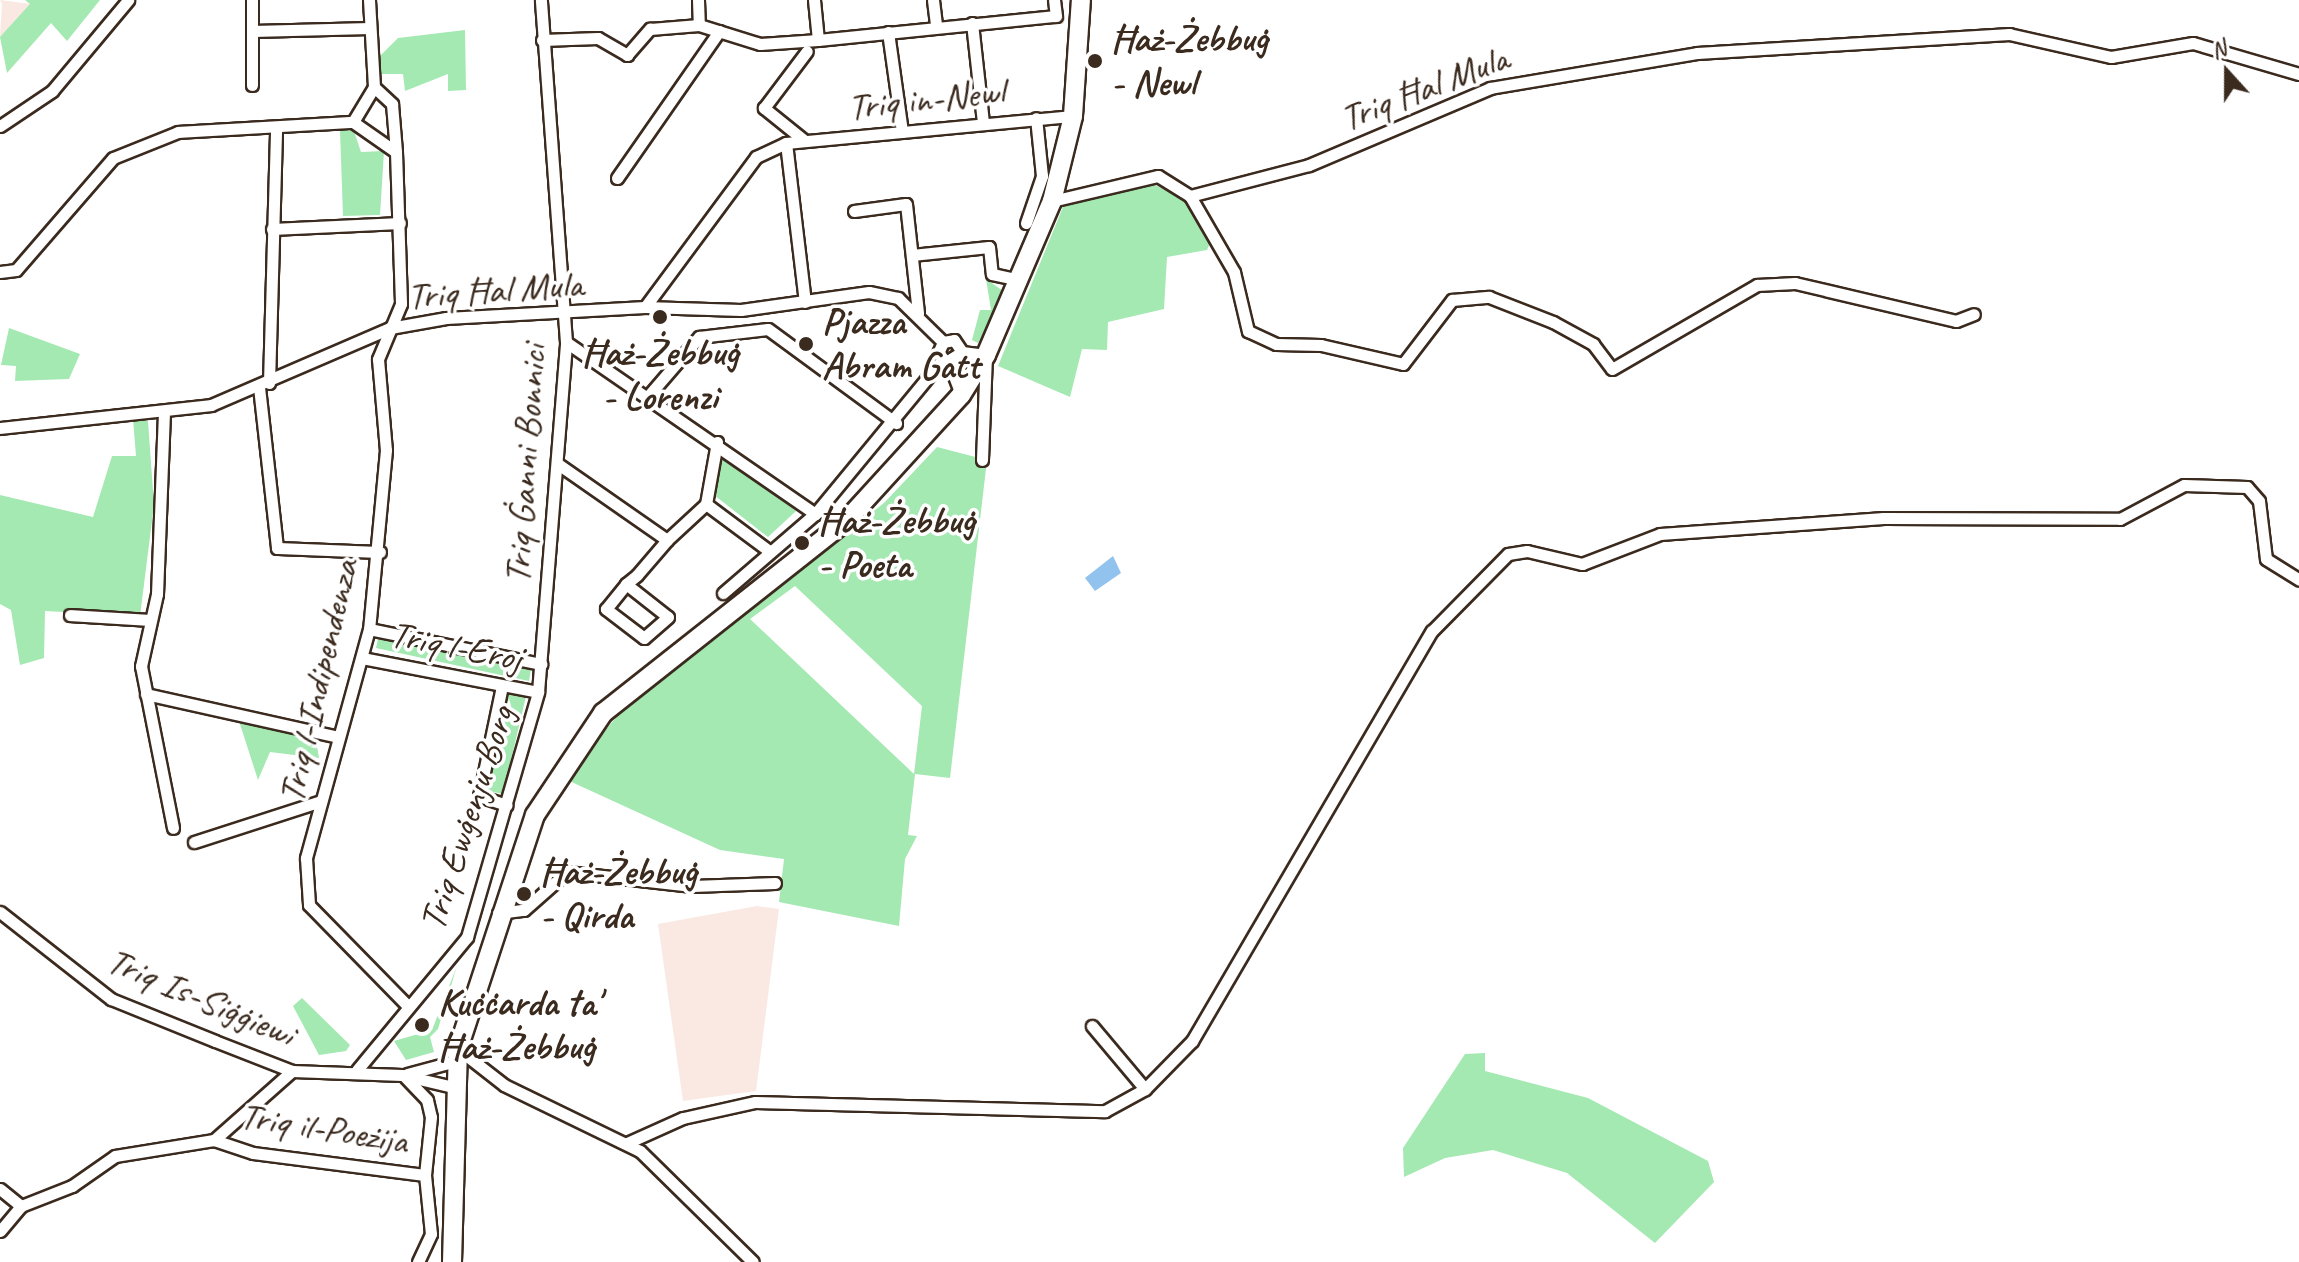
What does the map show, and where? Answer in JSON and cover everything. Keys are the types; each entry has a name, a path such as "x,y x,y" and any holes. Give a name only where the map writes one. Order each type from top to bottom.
{"main road":[{"path":"452,1262 453,1087 457,1055 498,913 535,815 603,713 845,522 961,395 986,355 1052,201 1073,116 1081,0"}],"street":[{"path":"0,126 52,91 128,0"},
{"path":"252,0 252,85"},
{"path":"353,122 374,87 369,0"},
{"name":"Triq Ġanni Bonnici","path":"538,692 566,342 561,316 541,0"},
{"path":"698,0 699,25"},
{"path":"814,0 818,40"},
{"path":"933,0 936,25"},
{"path":"542,40 598,38 627,55 650,29 699,25 760,44 818,40 936,25 1056,16 1054,0"},
{"path":"972,23 983,123"},
{"path":"252,31 370,28"},
{"path":"617,178 719,31"},
{"path":"888,32 902,132"},
{"name":"Triq Ħal Mula","path":"1190,196 1309,165 1490,88 1697,53 2009,34 2111,57 2193,43 2299,74"},
{"path":"805,141 764,108 807,51"},
{"name":"Triq l-Indipendenza","path":"374,87 392,104 400,223 401,304 378,359 386,450 380,552 362,658 306,858 309,905 406,1004"},
{"name":"Triq in-Newl","path":"786,143 1073,116"},
{"path":"1026,223 1042,176 1036,118"},
{"path":"0,272 16,270 113,158 178,132 353,122 396,152"},
{"path":"276,127 264,385 277,548 380,552"},
{"path":"645,307 756,157 786,143 805,302"},
{"path":"1052,201 1158,176 1190,196 1234,272 1248,331 1276,344 1321,345 1403,364 1452,300 1489,297 1553,322 1593,344 1612,369 1757,285 1795,283 1956,321 1974,314"},
{"path":"854,211 906,204 918,313"},
{"path":"272,229 400,223"},
{"path":"912,255 989,247 992,274 1020,280"},
{"name":"Triq Ħal Mula","path":"0,428 135,412 164,412 264,385 390,328 446,318 561,316 645,307 741,310 869,292 898,298 918,313 943,342"},
{"path":"649,395 699,337 768,329 896,423"},
{"path":"961,395 946,362 943,342 954,340 962,352"},
{"path":"566,342 649,395 815,514"},
{"path":"723,593 815,514 946,362 962,352 986,355 982,460"},
{"path":"164,412 157,594 141,666 173,828"},
{"path":"626,584 668,617 644,638 606,609 626,584 667,540 706,504 717,442"},
{"path":"558,464 667,540"},
{"path":"627,1143 683,1118 755,1102 1105,1111 1145,1089 1192,1041 1432,631 1508,554 1527,551 1582,564 1660,534 1883,518 2120,519 2184,485 2247,487 2259,501 2266,559 2299,580"},
{"path":"706,504 769,551"},
{"path":"70,615 149,620"},
{"name":"Triq l-Eroj","path":"369,629 541,664"},
{"name":"Triq l-Eroj","path":"362,658 538,692"},
{"path":"502,686 479,796 507,805"},
{"name":"Triq Ewġenju Borg","path":"357,1070 406,1004 467,937 538,692"},
{"path":"146,694 338,737"},
{"path":"194,842 321,801"},
{"path":"498,913 524,910 567,872 692,886 775,883"},
{"name":"Triq Is-Siġġiewi","path":"0,912 111,999 292,1071 357,1070 402,1075 453,1087"},
{"path":"1092,1026 1145,1089"},
{"path":"457,1055 504,1085 640,1151 753,1262"},
{"name":"Triq Is-Siġġiewi","path":"402,1075 457,1055"},
{"path":"0,1231 21,1206 72,1186 115,1156 214,1140 292,1071"},
{"path":"402,1075 427,1100 431,1117 425,1175 431,1234 418,1262"},
{"name":"Triq il-Poeżija","path":"214,1140 253,1153 425,1175"},
{"path":"0,1189 21,1206"}],"shaded area":[{"path":"0,0 31,4 0,37 2,4"},
{"path":"757,906 779,909 756,1091 683,1101 658,924"}],"green space":[{"path":"25,0 100,0 67,41 51,23 7,73 0,37 30,4"},
{"path":"465,30 466,90 448,91 448,74 405,91 403,74 379,74 378,58 398,38"},
{"path":"353,128 361,152 384,151 380,215 343,216 340,130"},
{"path":"1149,182 1187,201 1212,239 1207,250 1167,257 1164,309 1108,322 1107,350 1082,349 1070,397 998,366 1063,207"},
{"path":"986,279 1006,293 978,343 972,340 980,310 991,310"},
{"path":"9,328 80,354 69,379 15,381 16,366 1,365"},
{"path":"133,419 148,421 154,505 140,616 45,611 44,658 20,665 11,610 0,604 0,495 93,517 112,456 136,456"},
{"path":"937,447 987,460 950,778 915,774 908,835 917,836 905,859 899,926 779,902 784,859 720,850 565,779 628,703 884,503","holes":["795,586 922,706 914,774 750,619"]},
{"path":"723,456 796,511 768,537 714,495"},
{"path":"378,639 531,669 529,681 376,648"},
{"path":"507,691 526,696 503,794 484,790"},
{"path":"239,721 316,740 319,758 270,752 258,780"},
{"path":"457,966 438,1029 430,1037 434,1052 406,1060 394,1041 432,1030"},
{"path":"302,998 350,1045 346,1051 319,1055 293,1006"},
{"path":"1485,1053 1485,1071 1588,1098 1708,1161 1714,1182 1655,1243 1567,1173 1493,1150 1445,1158 1404,1177 1403,1148 1465,1054"}],"water":[{"path":"1113,556 1121,573 1095,591 1085,578"}],"place":[{"name":"Ħaż-Żebbuġ - Newl","path":"1095,61"},
{"name":"Ħaż-Żebbuġ - Lorenzi","path":"660,317"},
{"name":"Pjazza Abram Gatt","path":"806,344"},
{"name":"Ħaż-Żebbuġ - Poeta","path":"802,543"},
{"name":"Ħaż-Żebbuġ - Qirda","path":"524,894"},
{"name":"Kuċċarda ta' Ħaż-Żebbuġ","path":"422,1025"}]}
